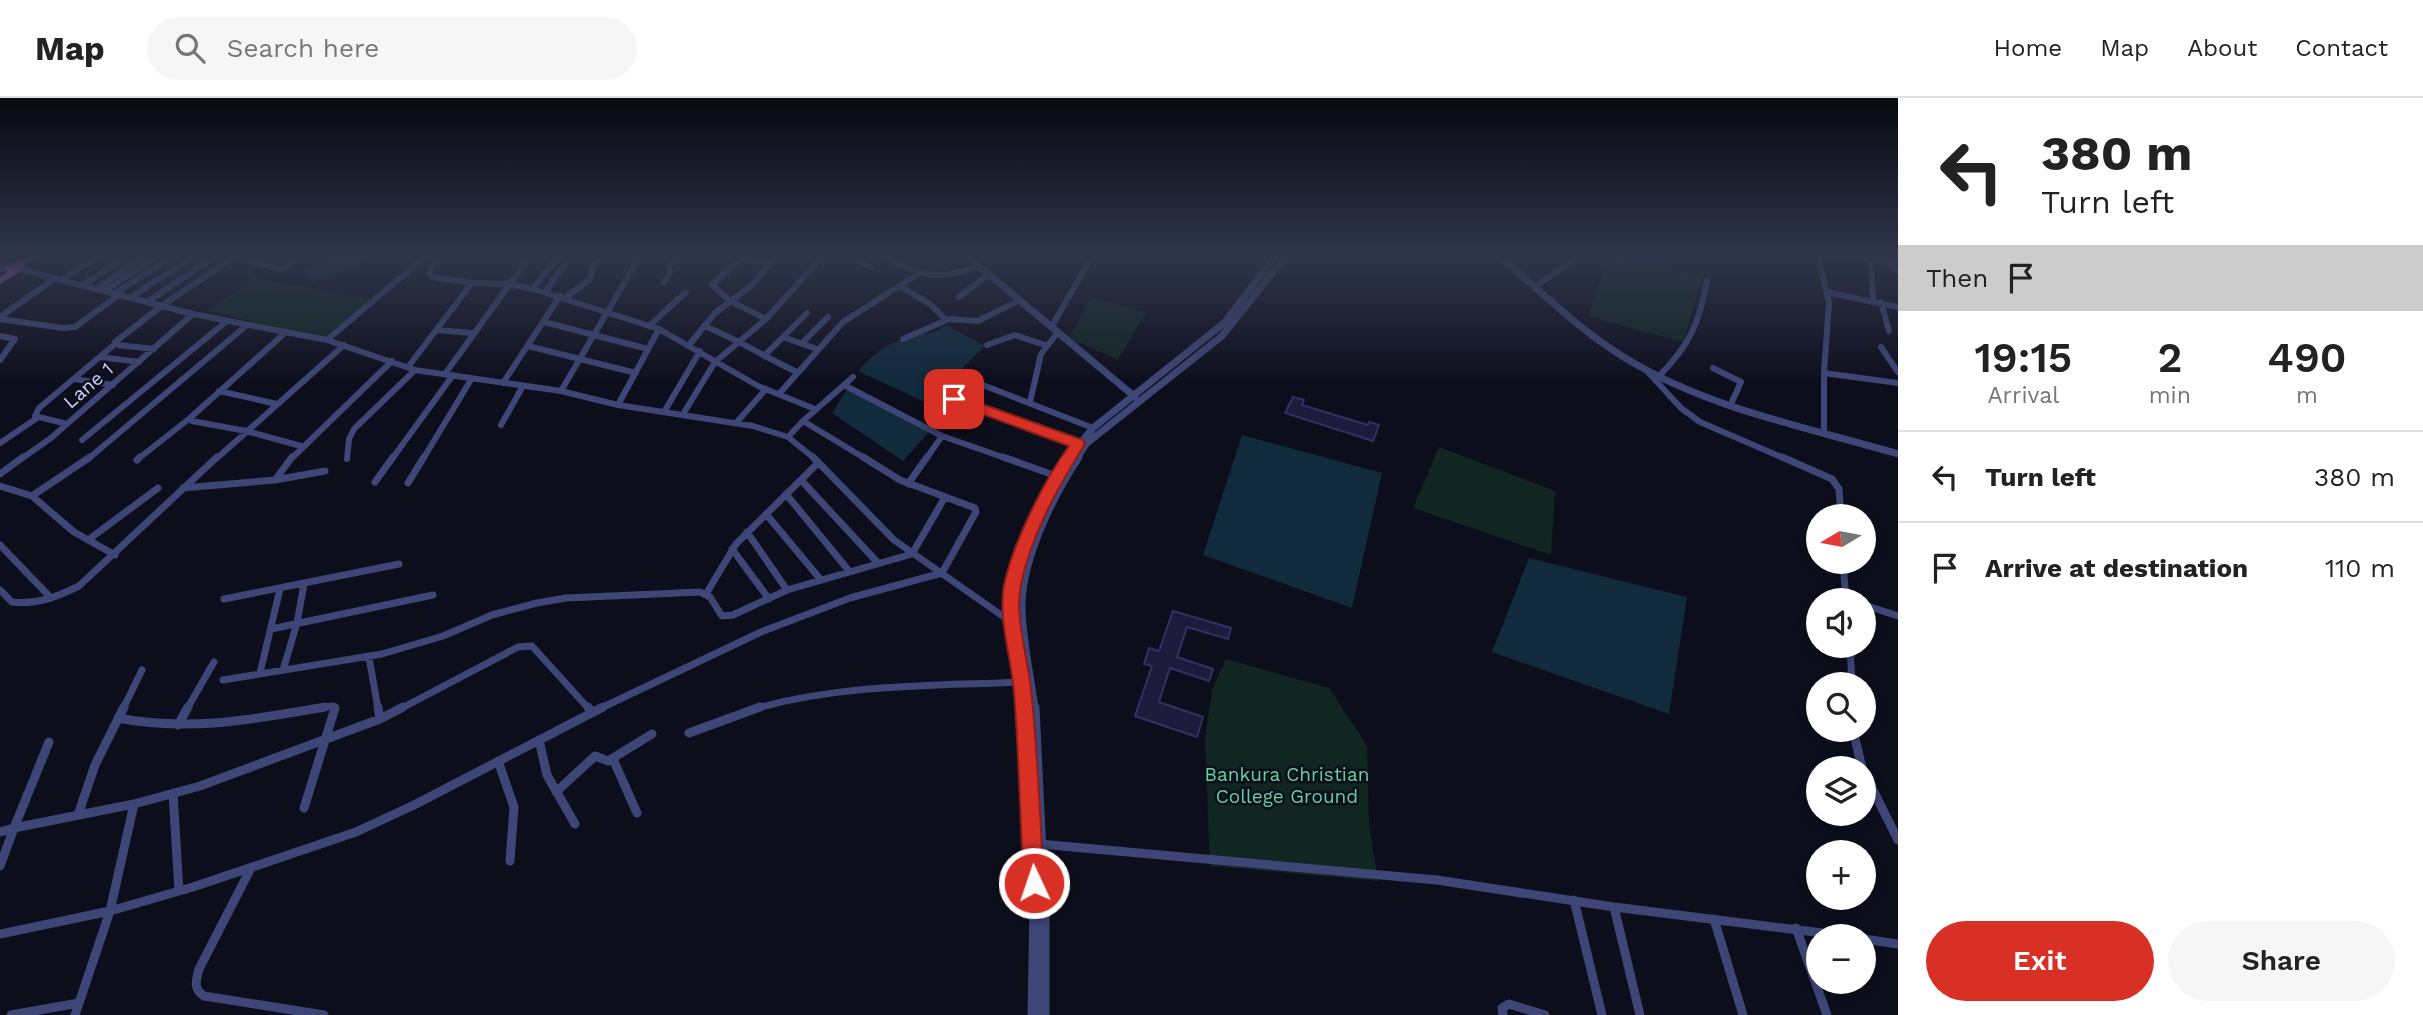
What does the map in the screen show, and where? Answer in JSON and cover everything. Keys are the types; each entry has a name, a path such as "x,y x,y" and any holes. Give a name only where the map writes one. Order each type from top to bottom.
{"street":[{"path":"0,318 29,299"},
{"path":"0,318 75,327 111,299"},
{"path":"139,299 193,314 327,340 411,368 561,391 618,405 736,423 788,437 818,463 894,540 1022,629"},
{"path":"37,418 34,416 39,408 172,299"},
{"path":"327,340 376,299"},
{"path":"347,459 349,439 354,429 411,368 461,299"},
{"path":"445,374 498,299"},
{"path":"503,383 562,299"},
{"path":"568,299 659,329 766,389 815,409"},
{"path":"561,391 615,299"},
{"path":"649,326 679,299"},
{"path":"728,299 766,319"},
{"path":"690,345 704,326 733,299"},
{"path":"683,414 715,362 766,319 784,299"},
{"path":"779,394 843,322 880,299"},
{"path":"921,299 946,320"},
{"path":"1030,401 1038,361 1070,299"},
{"path":"1044,1015 1044,916 1013,623 1012,595 1016,571 1036,516 1078,444 1093,428 1193,352 1215,332 1241,299"},
{"path":"1033,1015 1035,719 1022,629 1022,583 1026,565 1060,477 1087,443 1136,397 1196,358 1222,336 1252,299"},
{"path":"1550,299 1584,328 1659,376 1731,404 1898,454"},
{"path":"1659,376 1689,344 1700,317 1704,299"},
{"path":"1824,432 1828,299"},
{"path":"1866,299 1898,307"},
{"path":"902,339 946,320 978,321 1020,300 1136,397"},
{"path":"1881,302 1889,331"},
{"path":"764,356 807,313"},
{"name":"Lane 1","path":"2,469 67,424 193,314"},
{"path":"802,344 828,317"},
{"path":"82,440 227,321"},
{"path":"544,322 648,349"},
{"path":"32,496 79,467 247,325"},
{"path":"704,326 797,372"},
{"path":"618,405 659,329"},
{"path":"438,330 472,333"},
{"path":"137,460 190,418 286,332"},
{"path":"987,345 1015,335 1045,345"},
{"path":"0,336 15,339 0,360"},
{"path":"783,337 817,349"},
{"path":"115,344 154,349"},
{"path":"0,590 12,602 20,604 51,598 79,586 116,555 246,430 344,345"},
{"path":"528,346 636,373"},
{"path":"1881,347 1898,372"},
{"path":"664,412 700,351"},
{"path":"100,357 139,362"},
{"path":"275,480 301,446 392,361"},
{"path":"1713,368 1741,382 1731,404"},
{"path":"1646,370 1681,408 1700,422 1832,479 1839,489 1840,504"},
{"path":"1824,373 1898,383"},
{"path":"375,482 453,375"},
{"path":"788,437 815,409 853,377"},
{"path":"408,483 472,378"},
{"path":"74,379 113,385"},
{"path":"970,380 1030,401 1093,428"},
{"path":"844,385 942,436 1060,477"},
{"path":"501,425 523,386"},
{"path":"736,423 766,389"},
{"path":"219,391 277,404"},
{"path":"954,399 1078,444"},
{"path":"0,443 37,418 67,424"},
{"path":"190,418 192,421 246,430 301,446"},
{"path":"0,934 110,911 179,891 386,819 592,712 761,632 850,598 942,573 976,512 971,505 908,484 803,421"},
{"path":"908,484 942,436"},
{"path":"706,594 732,549 818,463"},
{"path":"183,488 275,480 326,471"},
{"path":"801,480 878,563"},
{"path":"0,486 32,496 74,532 116,555"},
{"path":"88,540 158,488"},
{"path":"786,494 849,571"},
{"path":"706,594 718,612 726,617 788,590 912,554 945,497"},
{"path":"766,514 821,580"},
{"path":"747,532 788,590"},
{"path":"0,545 51,598"},
{"path":"732,549 769,598"},
{"path":"224,599 399,564"},
{"path":"283,670 297,623 304,584"},
{"path":"260,673 280,589"},
{"path":"223,680 369,657 443,636 492,615 537,603 566,598 652,592 706,594"},
{"path":"271,628 433,595"},
{"path":"1876,609 1898,616"},
{"path":"0,832 134,804 200,786 380,719 526,646 533,646 540,653 592,712"},
{"path":"369,657 380,719"},
{"path":"178,725 214,662"},
{"path":"78,815 94,765 142,670"},
{"path":"689,733 732,715 816,695 1021,682"},
{"path":"118,718 152,726 178,725 246,720 331,706 335,708 334,716 304,808"},
{"path":"556,792 595,756 613,760 652,734"},
{"path":"539,740 547,775 575,824"},
{"path":"0,866 49,742"},
{"path":"613,760 637,813"},
{"path":"498,761 514,807 510,861"},
{"path":"173,793 179,891"},
{"path":"1876,796 1898,840"},
{"path":"75,1015 110,911 134,804"},
{"path":"1036,843 1437,880 1614,907 1806,930"},
{"path":"251,867 199,969 195,984 198,992 204,996 324,1015"},
{"path":"1574,900 1602,1015"},
{"path":"1614,907 1640,1015"},
{"path":"1714,919 1743,1015"},
{"path":"1796,928 1827,1015"},
{"path":"1876,942 1897,947"},
{"path":"11,1015 79,1003"},
{"path":"1503,1015 1502,1008 1509,1004 1545,1015"}],"green space":[{"path":"225,299 371,299 326,338 208,311"},
{"path":"1090,299 1146,312 1118,360 1069,338"},
{"path":"1594,299 1696,299 1683,342 1588,316"},
{"path":"1439,447 1555,491 1551,555 1413,508"},
{"name":"Bankura Christian College Ground","path":"1226,659 1329,688 1367,746 1369,823 1378,881 1210,866 1205,741 1212,690"}],"water":[{"path":"947,325 985,346 927,403 858,371 870,358 891,344 907,337 934,332"},
{"path":"847,389 929,432 903,461 832,413"},
{"path":"1242,435 1382,473 1352,608 1203,555"},
{"path":"1529,558 1687,597 1669,714 1492,652"}],"building":[{"path":"1293,397 1304,400 1302,405 1368,425 1369,422 1379,425 1373,441 1285,413"},
{"path":"1173,611 1231,628 1228,639 1187,627 1177,657 1213,669 1209,681 1170,668 1159,702 1203,717 1197,737 1135,716 1152,666 1144,664 1149,648 1159,651"}],"route":[{"path":"954,399 1078,444 1062,466 1036,516 1013,585 1011,606 1023,691 1034,883"}]}
